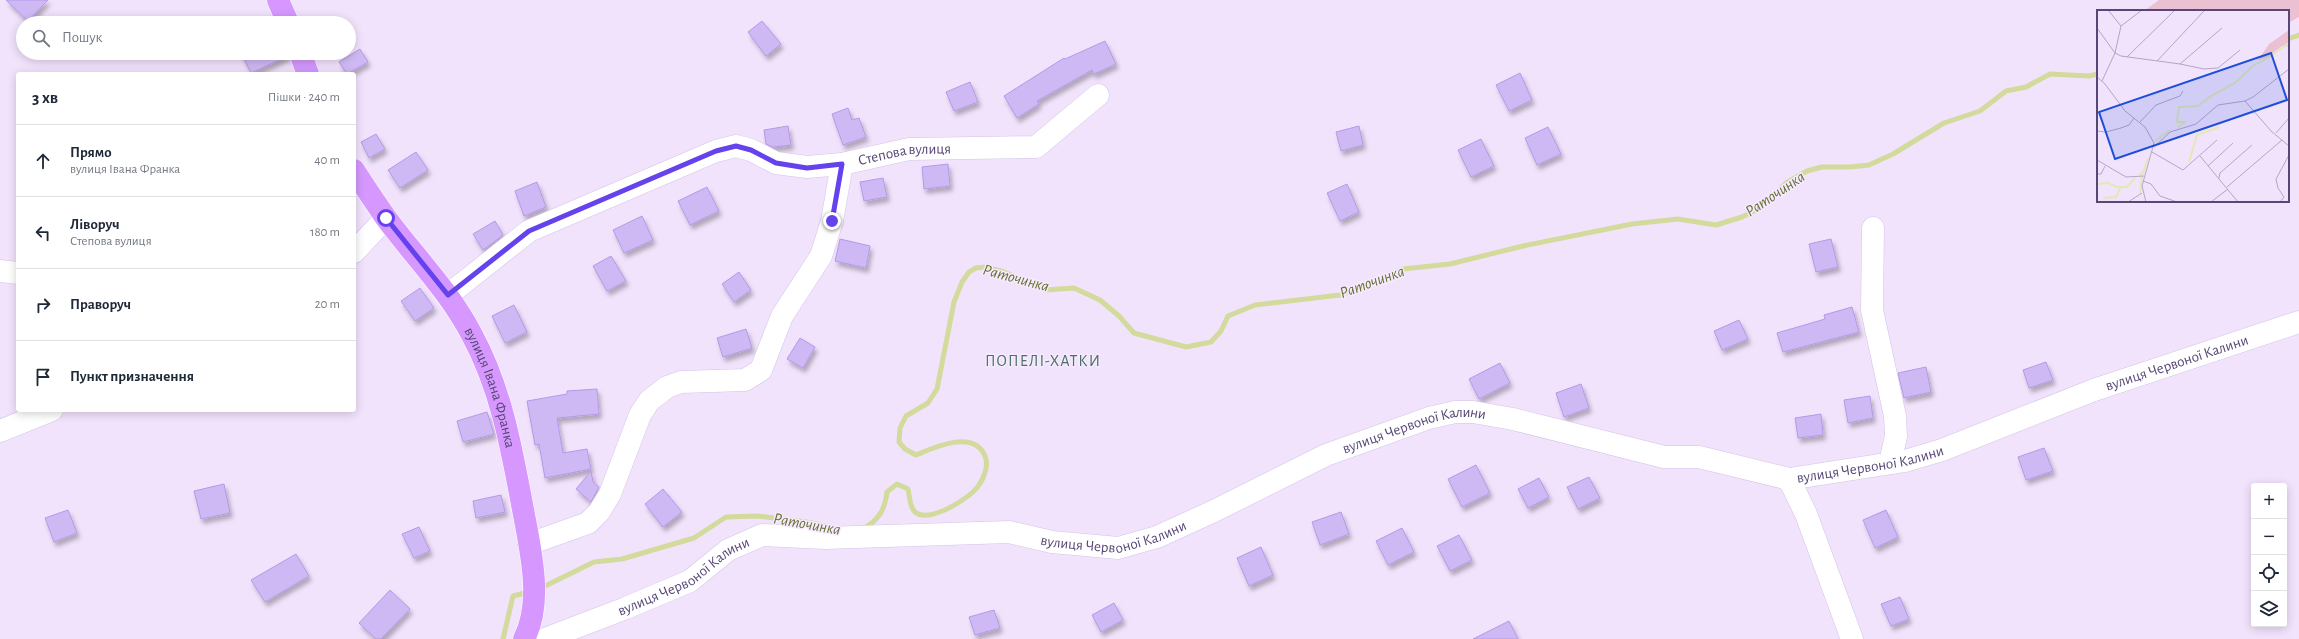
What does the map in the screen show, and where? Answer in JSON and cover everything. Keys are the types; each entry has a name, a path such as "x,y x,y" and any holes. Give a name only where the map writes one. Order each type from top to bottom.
{"main road":[{"path":"278,0 285,16"},
{"path":"303,60 307,72"},
{"name":"вулиця Івана Франка","path":"356,173 386,218 448,295 472,335 492,378 508,434 529,544 534,599 531,626 524,639"}],"street":[{"name":"Степова вулиця","path":"448,295 529,231 716,151 736,146 751,150 776,163 807,168 842,164 909,149 1036,147 1098,96"},
{"path":"529,544 588,523 599,512 610,494 640,415 649,401 667,387 681,382 745,380 761,370 782,316 821,256 832,221 842,164"},
{"path":"356,250 386,218"},
{"path":"1873,228 1872,310 1895,416 1896,436 1890,463"},
{"path":"0,271 16,273"},
{"name":"вулиця Червоної Калини","path":"545,639 626,608 690,581 728,550 762,535 825,538 1008,532 1052,542 1118,548 1157,537 1214,511 1326,455 1429,418 1454,412 1472,412 1513,419 1664,457 1699,457 1789,479 1890,463 1942,450 2094,390 2299,322"},
{"path":"0,431 47,412"},
{"path":"1789,479 1806,514 1852,639"}],"shaded area":[{"path":"2159,0 2299,0 2299,17 2289,22 2289,10 2145,10"}],"building":[{"path":"6,0 48,0 33,16 23,16"},
{"path":"762,21 781,44 766,56 748,32"},
{"path":"1105,41 1116,64 1094,74 1092,70 1037,101 1039,104 1017,118 1004,96 1064,58 1065,59"},
{"path":"360,49 368,62 350,72 346,72 339,62 342,60 356,60 356,51"},
{"path":"244,60 279,60 253,72 250,72"},
{"path":"1520,73 1532,100 1509,111 1496,85"},
{"path":"970,82 978,102 954,111 946,92"},
{"path":"848,108 852,120 859,118 866,137 843,145 832,114"},
{"path":"788,126 791,145 773,147 766,144 764,130"},
{"path":"1359,126 1363,145 1341,151 1336,132"},
{"path":"1548,127 1561,154 1537,165 1525,138"},
{"path":"376,134 385,149 369,158 361,142"},
{"path":"1481,139 1494,166 1471,177 1458,150"},
{"path":"416,152 428,170 400,188 388,170"},
{"path":"948,164 950,186 924,189 922,167"},
{"path":"883,178 887,197 864,201 860,182"},
{"path":"537,182 546,207 524,216 515,191"},
{"path":"1347,184 1359,212 1340,221 1327,193"},
{"path":"707,187 719,211 690,225 678,201"},
{"path":"642,216 653,240 624,253 613,230"},
{"path":"495,221 503,235 483,250 473,234"},
{"path":"840,239 870,246 866,268 835,261"},
{"path":"1831,239 1838,267 1816,272 1809,244"},
{"path":"611,256 626,281 607,291 593,266"},
{"path":"739,272 751,290 734,302 722,284"},
{"path":"420,288 434,308 415,321 401,301"},
{"path":"514,305 527,332 505,343 492,316"},
{"path":"1852,307 1859,332 1783,352 1777,333 1825,319 1824,315"},
{"path":"1739,320 1748,339 1722,350 1714,331"},
{"path":"746,329 752,348 723,357 717,338"},
{"path":"800,338 815,347 803,368 787,359"},
{"path":"2046,362 2053,380 2029,388 2023,370"},
{"path":"1500,363 1510,383 1479,399 1469,379"},
{"path":"1926,367 1931,392 1904,398 1898,373"},
{"path":"1581,384 1589,408 1564,417 1556,393"},
{"path":"597,389 599,414 557,418 563,453 587,449 591,469 545,478 539,444 535,445 527,401 567,394 567,391"},
{"path":"1870,396 1873,418 1848,423 1844,400"},
{"path":"487,412 494,434 463,442 457,421"},
{"path":"1821,414 1823,435 1798,438 1795,418"},
{"path":"2044,448 2053,471 2026,480 2018,457"},
{"path":"1476,465 1490,493 1462,507 1448,479"},
{"path":"591,471 593,482 599,487 591,502 576,489"},
{"path":"1589,477 1600,498 1578,509 1567,487"},
{"path":"1539,478 1549,497 1528,508 1518,489"},
{"path":"224,484 230,513 201,519 194,491"},
{"path":"663,489 682,512 663,527 645,504"},
{"path":"501,495 505,512 476,518 473,501"},
{"path":"68,510 77,533 54,542 45,518"},
{"path":"1886,510 1898,537 1875,548 1863,520"},
{"path":"1341,512 1349,534 1320,545 1312,522"},
{"path":"419,527 430,551 414,558 402,534"},
{"path":"1402,528 1414,552 1388,565 1376,541"},
{"path":"1459,535 1472,560 1450,571 1437,546"},
{"path":"1261,547 1273,575 1249,586 1237,558"},
{"path":"296,554 309,576 265,602 251,580"},
{"path":"390,590 410,609 381,639 376,639 359,623"},
{"path":"1900,597 1909,619 1891,626 1881,604"},
{"path":"1114,603 1123,620 1101,632 1092,615"},
{"path":"994,610 1000,628 975,635 969,617"},
{"path":"1509,621 1518,639 1473,639"}],"waterway":[{"name":"Раточинка","path":"2289,39 2299,35"},
{"name":"Раточинка","path":"864,528 877,518 885,504 887,492 897,484 908,489 911,504 915,512 921,515 930,515 949,508 968,496 975,490 983,479 986,467 985,456 980,448 972,443 954,442 916,455 905,449 899,442 900,428 906,416 928,403 937,389 954,302 962,282 969,272 976,268 986,267 1004,272 1045,290 1074,288 1100,300 1119,316 1134,333 1186,347 1211,342 1221,331 1228,316 1255,305 1340,295 1403,269 1450,264 1523,246 1632,224 1678,219 1716,225 1742,217 1760,208 1786,183 1807,171 1822,167 1869,165 1893,154 1944,123 1980,111 2006,91 2026,87 2050,74 2089,76 2097,74"},
{"name":"Раточинка","path":"539,589 594,562 622,559 694,538 726,517 757,516 807,522 834,528"},
{"name":"Раточинка","path":"503,639 513,596 529,592"}],"district":[{"name":"ПОПЕЛІ-ХАТКИ","path":"1043,361"}],"route":[{"path":"386,218 448,295 529,231 716,151 736,146 751,150 776,163 807,168 842,164 832,221"}]}
